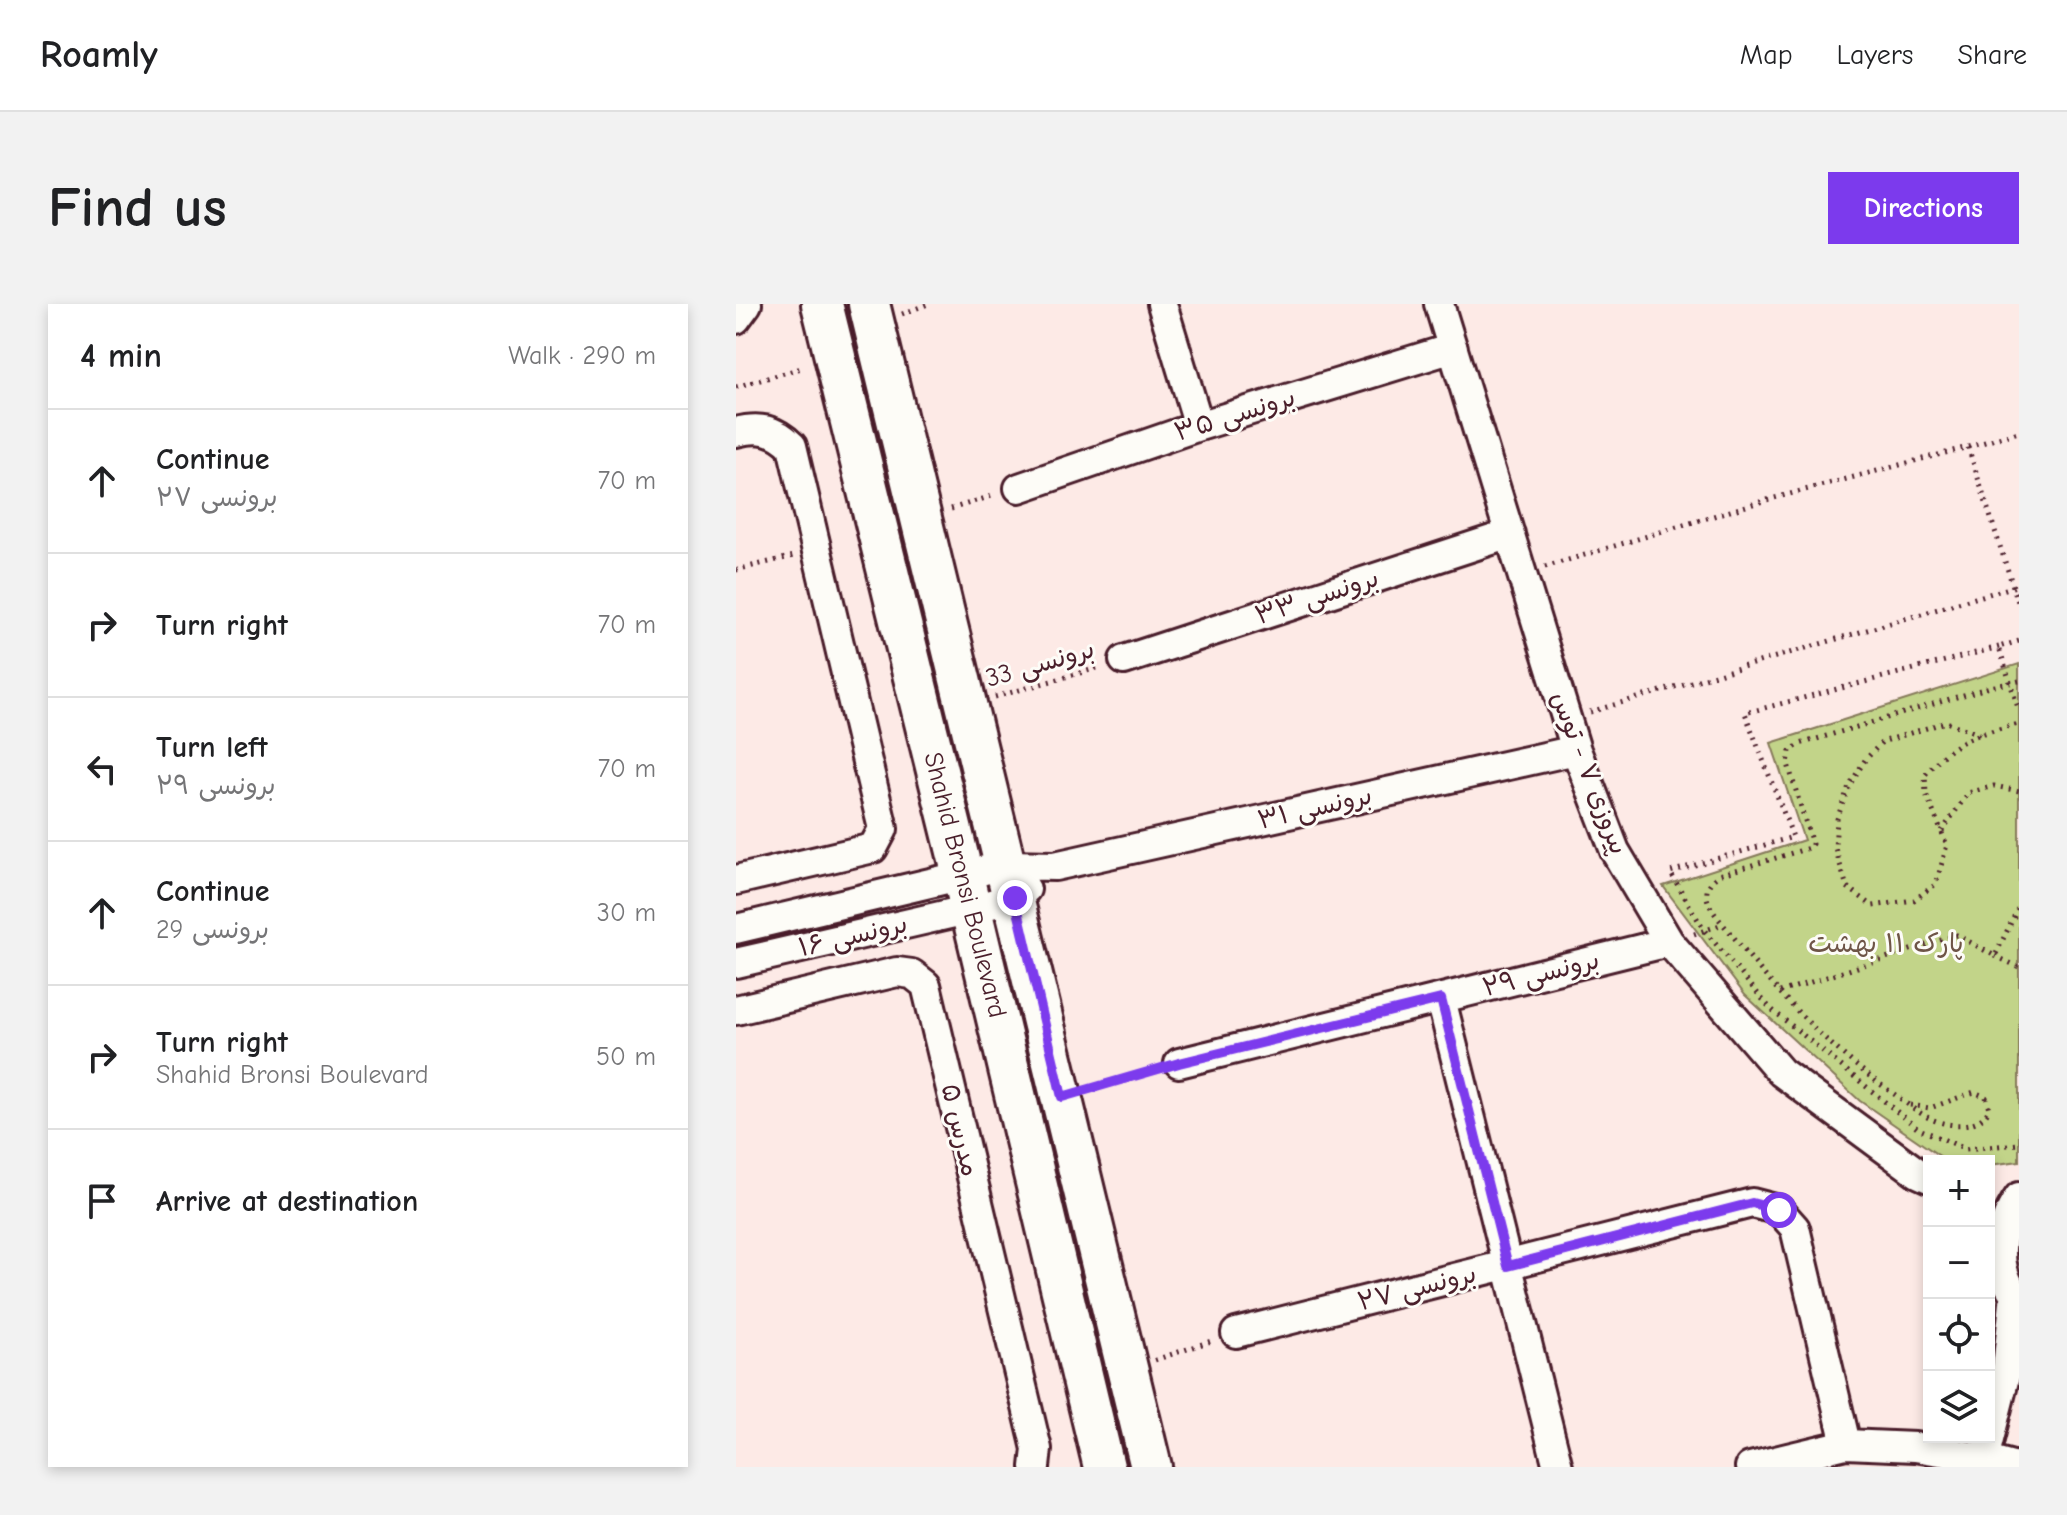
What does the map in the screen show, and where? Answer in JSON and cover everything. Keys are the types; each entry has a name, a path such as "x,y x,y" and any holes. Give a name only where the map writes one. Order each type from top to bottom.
{"street":[{"path":"736,319 747,304"},
{"name":"Shahid Bronsi Boulevard","path":"822,304 1104,1467"},
{"name":"Shahid Bronsi Boulevard","path":"869,304 1151,1467"},
{"path":"1162,304 1199,426"},
{"name":"پیروزی ۷ - توس","path":"1439,304 1566,719 1615,851 1669,942 1781,1072 1923,1175"},
{"name":"برونسی ۳۵","path":"1019,488 1199,426 1453,348"},
{"path":"736,432 754,427 779,433 792,446 883,829 873,848 736,880"},
{"name":"برونسی ۳۳","path":"1124,660 1510,534"},
{"name":"برونسی ۳۱","path":"1010,882 1055,866 1576,750"},
{"path":"967,893 1010,882"},
{"name":"برونسی ۱۶","path":"736,929 967,893"},
{"name":"برونسی ۱۶","path":"736,963 967,893"},
{"name":"برونسی ۲۹","path":"1179,1063 1669,942"},
{"name":"مدرس ۵","path":"736,1010 897,972 912,974 926,985 1037,1449 1035,1467"},
{"path":"1441,999 1558,1467"},
{"name":"برونسی ۲۷","path":"1236,1333 1752,1203 1779,1210 1795,1228 1846,1444"},
{"path":"1983,1463 2007,1368 2017,1297 2005,1276 2000,1256 2005,1206"},
{"path":"1750,1467 1846,1444 1915,1447 1983,1463 2016,1467 2019,1459"}],"path":[{"path":"736,387 837,358"},
{"path":"1522,575 1763,501 2019,432"},
{"path":"1968,447 2016,586 2019,605"},
{"path":"922,518 1019,488"},
{"path":"736,570 817,551"},
{"path":"1566,719 2016,586"},
{"path":"2019,641 1745,713 1793,837 1670,872 1704,930 1770,1008 1917,1128 1966,1149 2019,1144"},
{"path":"1999,647 2019,711"},
{"name":"برونسی 33","path":"967,706 1124,660"},
{"path":"1910,1105 1930,1108 1974,1092 1986,1097 1989,1109 1983,1118 1969,1124 1957,1125 1930,1118 1910,1105 1833,1048 1780,992 1723,924 1711,906 1707,892 1713,879 1719,875 1809,848 1812,844 1788,764 1790,751 1800,744 2019,681"},
{"path":"1980,734 1946,722 1882,742 1865,760 1849,786 1837,819 1835,848 1847,887 1873,906 1914,900 1936,884 1947,845 1926,794 1925,775 1939,757 1958,742 2019,724"},
{"path":"1942,832 1968,793 1994,786 2019,791"},
{"path":"1995,956 2019,906"},
{"path":"1780,992 1957,935 2019,967"},
{"path":"1062,1097 1179,1063"},
{"path":"1127,1369 1236,1333"}],"green space":[{"name":"پارک ۱۱ بهشت","path":"2019,664 2019,1161 1995,1164 1995,1155 1938,1155 1860,1101 1745,995 1663,886 1804,840 1771,743"}],"route":[{"path":"1015,898 1062,1097 1179,1063 1441,999 1508,1266 1752,1203 1779,1210"}]}
